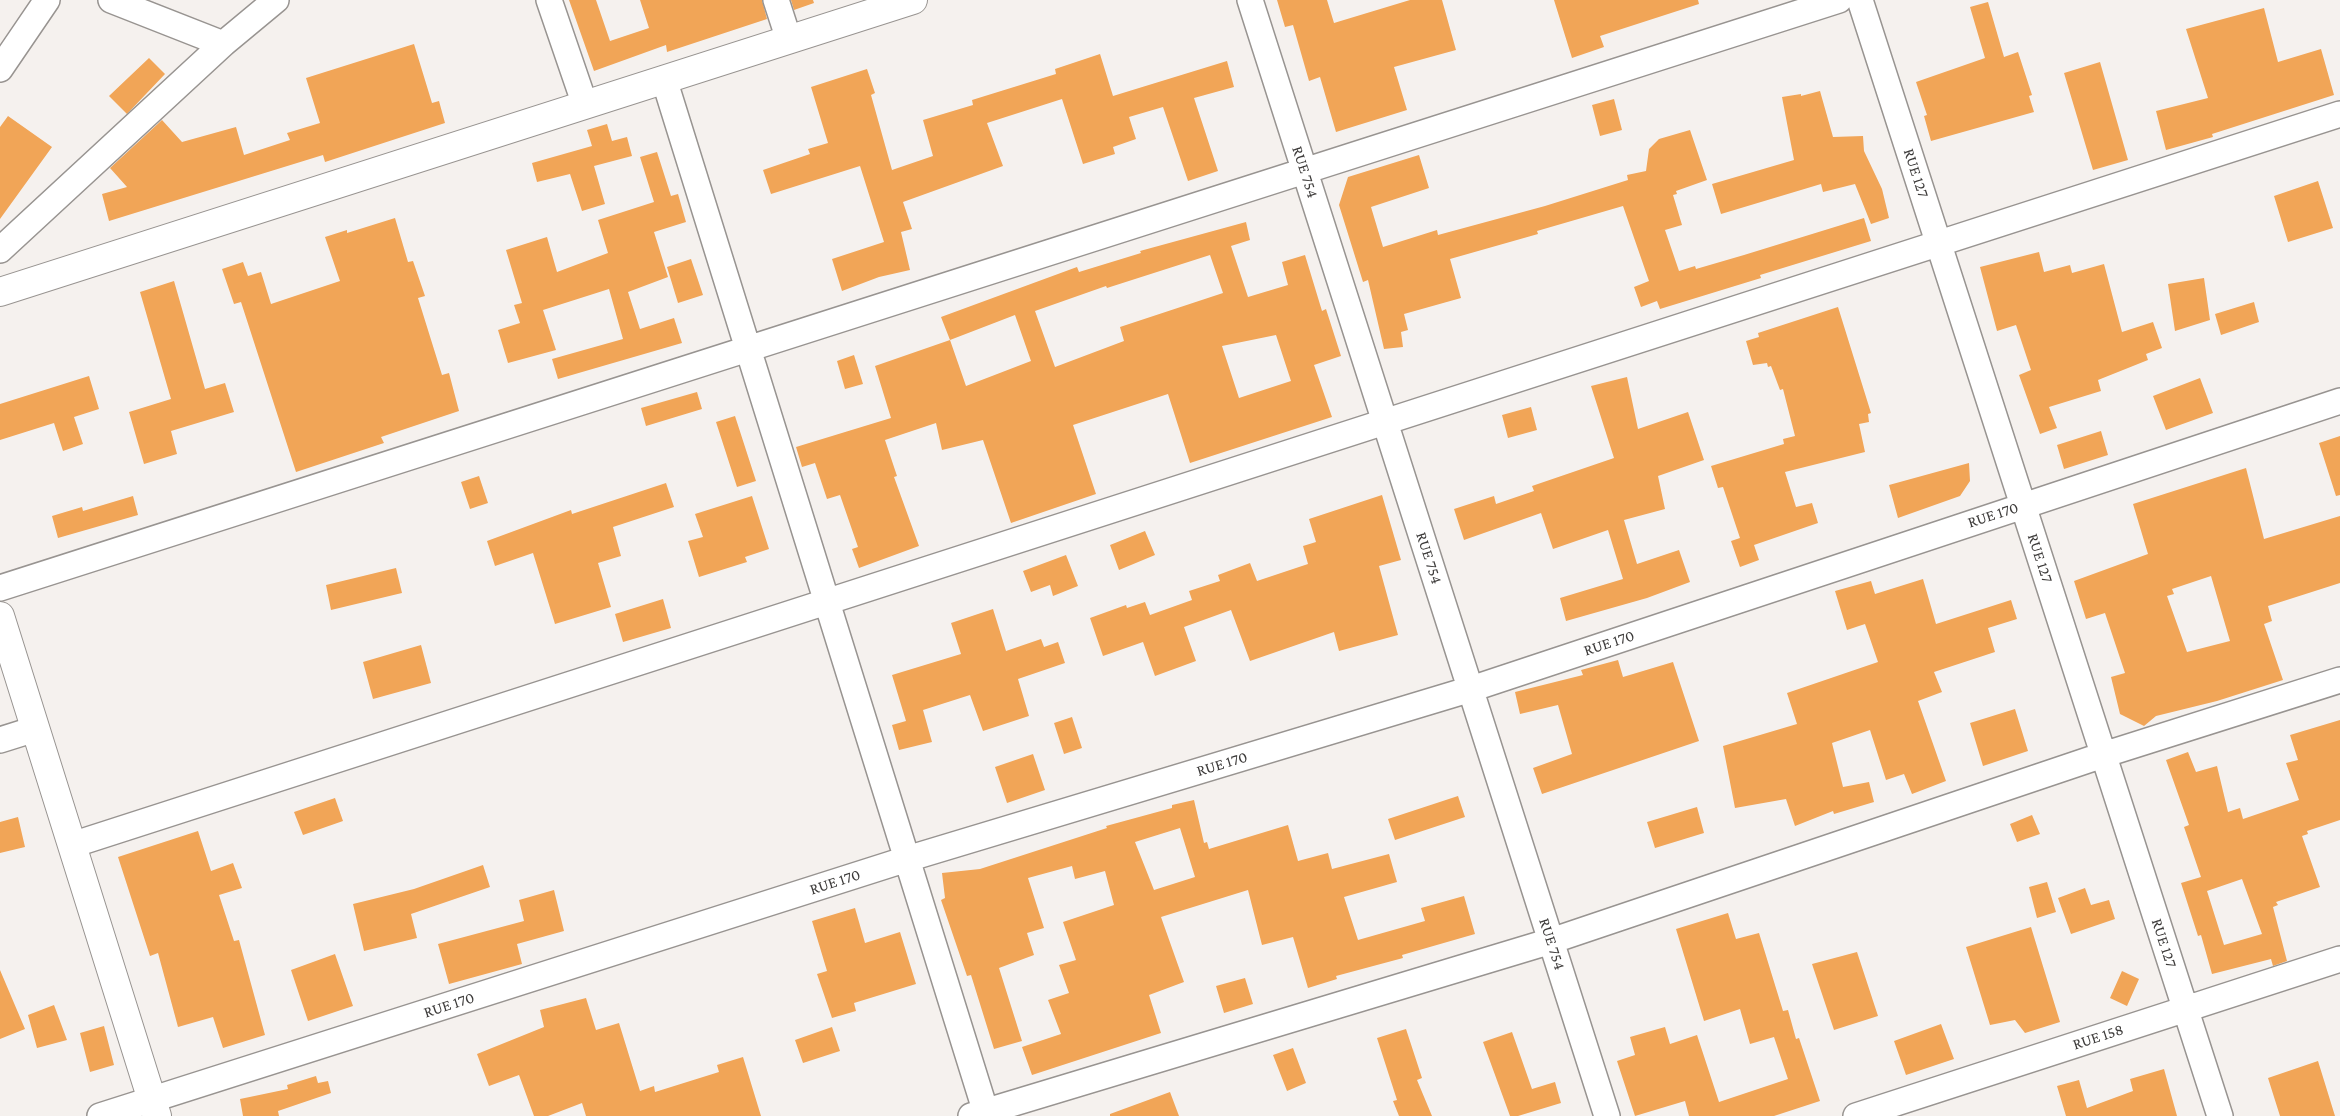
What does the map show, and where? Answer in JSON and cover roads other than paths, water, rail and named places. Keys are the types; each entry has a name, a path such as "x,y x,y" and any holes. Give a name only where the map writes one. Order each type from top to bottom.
{"street":[{"path":"0,69 47,0"},
{"path":"111,0 223,44"},
{"path":"0,250 223,44 276,0"},
{"path":"549,0 585,105"},
{"path":"776,0 789,40"},
{"path":"0,292 913,0"},
{"name":"RUE 754","path":"1250,0 1607,1116"},
{"path":"0,588 1839,0"},
{"name":"RUE 127","path":"1860,0 2220,1116"},
{"path":"664,79 907,859 981,1114 1551,942 2103,755 2340,680"},
{"path":"72,845 2340,114"},
{"name":"RUE 170","path":"100,1116 155,1108 907,859 1470,689 2340,401"},
{"path":"0,616 155,1108"},
{"path":"0,740 35,729"},
{"name":"RUE 158","path":"1856,1116 2340,960"}]}
